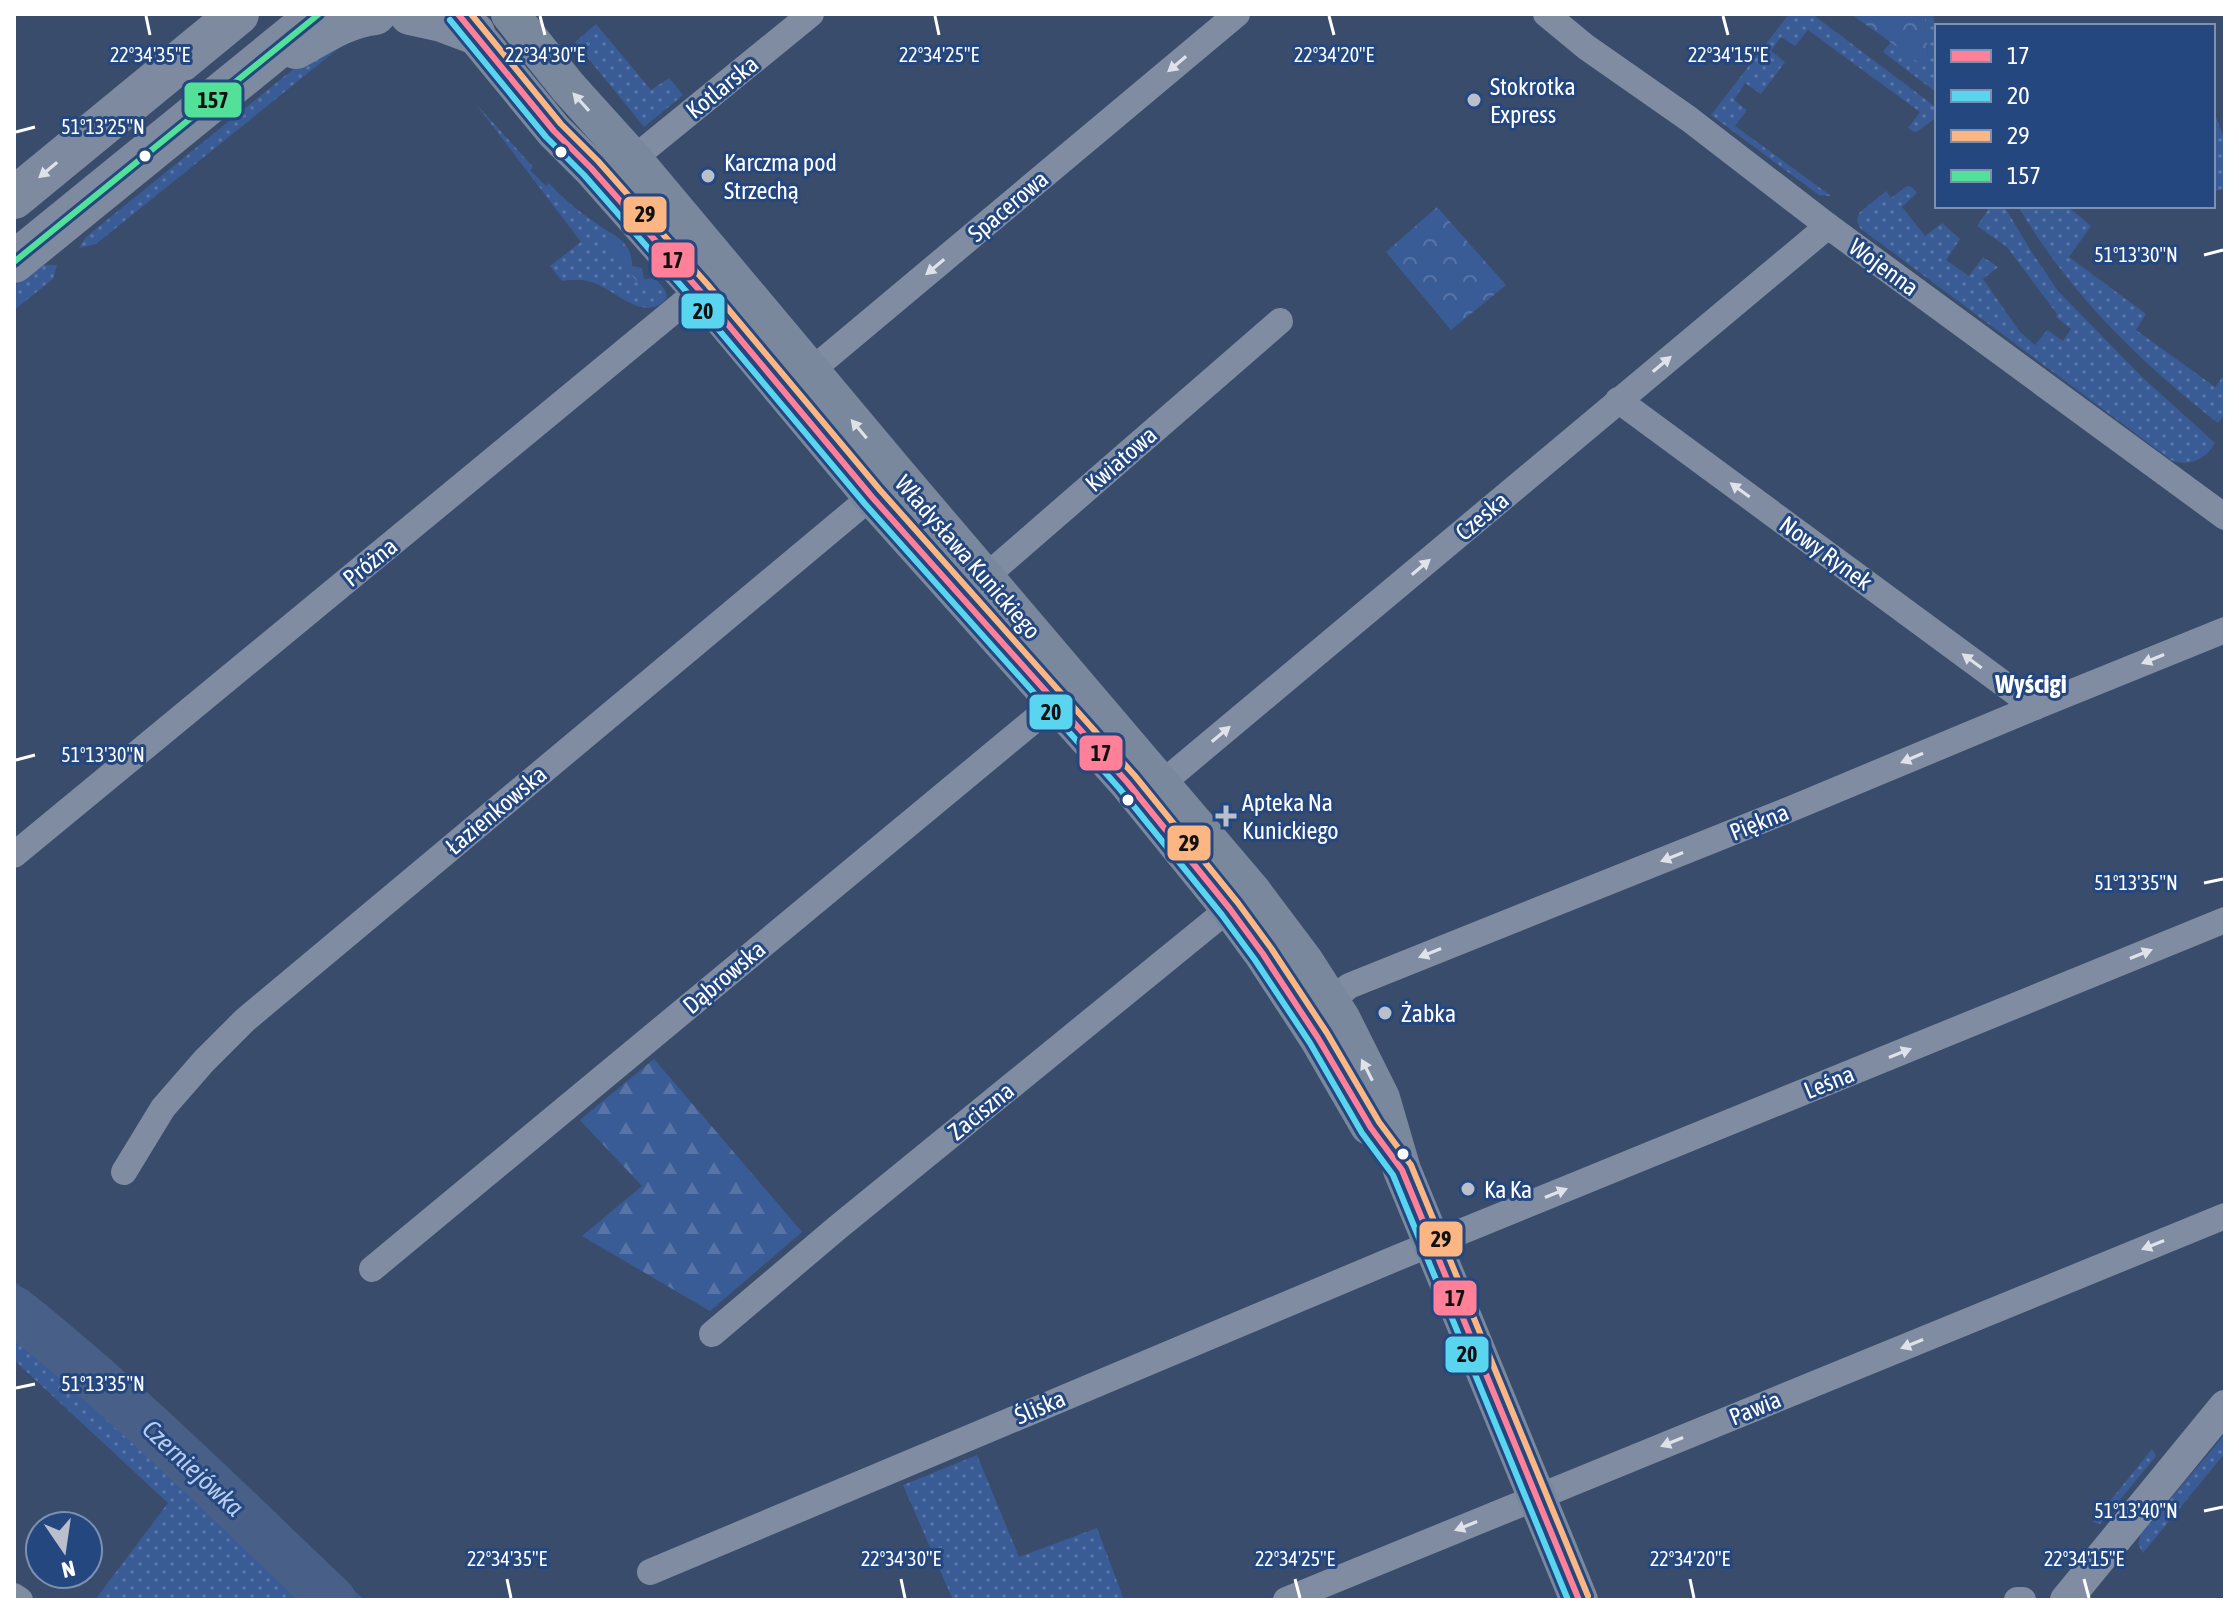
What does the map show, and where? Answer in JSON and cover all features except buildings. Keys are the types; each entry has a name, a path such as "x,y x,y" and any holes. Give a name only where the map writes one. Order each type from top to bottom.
{"main road":[{"path":"14,198 238,14"},
{"path":"14,262 319,14"},
{"path":"229,87 335,26 375,14"},
{"path":"410,14 442,21 481,20"},
{"name":"Władysława Kunickiego","path":"481,20 568,87 633,159 800,411 885,486 1066,693 1240,900 1305,962 1331,1001 1381,1098 1402,1170 1579,1600"},
{"name":"Władysława Kunickiego","path":"481,20 554,131 812,372 885,486"},
{"name":"Władysława Kunickiego","path":"1240,900 1282,981 1371,1128 1402,1170"}],"street":[{"name":"Kotlarska","path":"633,159 811,14"},
{"name":"Spacerowa","path":"812,372 1237,14"},
{"name":"Wojenna","path":"1546,14 1586,47 1689,119 1828,226 2225,517"},
{"name":"Czeska","path":"1143,783 1461,534 1828,226"},
{"name":"Próżna","path":"14,855 712,279"},
{"name":"Kwiatowa","path":"974,587 1280,321"},
{"path":"800,411 801,390 812,372"},
{"name":"Nowy Rynek","path":"1618,400 2035,707"},
{"name":"Łazienkowska","path":"124,1172 163,1108 245,1020 885,486"},
{"name":"Piękna","path":"1331,1001 1349,986 2225,630"},
{"name":"Dąbrowska","path":"372,1269 1066,693"},
{"name":"Zaciszna","path":"712,1334 837,1228 1240,900"},
{"name":"Leśna","path":"1432,1244 2225,920"},
{"path":"1318,1038 1331,1001"},
{"name":"Pawia","path":"1286,1600 2225,1216"},
{"name":"Śliska","path":"650,1572 1432,1244"},
{"path":"2066,1600 2225,1406"},
{"path":"14,1596 20,1600"}],"green space":[{"path":"1789,14 1818,14 1816,17 1935,106 1935,118 1914,132 1908,128 1920,112 1808,30 1795,46 1781,37 1771,51 1785,62 1761,94 1745,83 1734,100 1747,110 1735,126 1831,196 1819,195 1711,115"},
{"path":"1851,14 1924,14 1928,55 1917,61"},
{"path":"1924,14 1933,14 1935,91 1883,52 1891,42 1917,61 1928,55"},
{"path":"596,24 651,90 669,78 683,95 644,127 575,42"},
{"path":"349,40 96,244 79,248 86,237 328,41"},
{"path":"476,104 533,167 530,170 546,186 549,183 572,205 615,236 614,248 647,286 660,284 667,298 659,305 642,307 594,283 562,281 550,266 581,242"},
{"path":"2215,117 2225,141 2225,188 2215,191"},
{"path":"1907,186 1912,187 1917,193 1902,207 1925,236 1942,223 1960,239 1946,260 1969,276 1983,257 1998,267 1983,279 2020,332 2035,345 2047,330 2063,341 2071,329 2056,317 2057,314 2007,247 1977,226 1988,210 1985,208 2005,208 2058,291 2142,377 2215,443 2211,449 2202,458 2191,462 2171,460 1860,228 1857,221 1859,213 1886,191 1891,198"},
{"path":"1437,207 1506,285 1451,330 1386,252"},
{"path":"2019,208 2069,208 2091,226 2069,257 2146,314 2136,330 2215,387 2225,374 2225,414 2218,423 2161,375 2108,324 2059,268"},
{"path":"610,232 627,246 632,266 642,268 644,279 655,278 664,289 647,293 609,249"},
{"path":"42,265 57,265 53,279 14,310 14,286"},
{"path":"654,1059 802,1232 710,1311 582,1236 642,1186 580,1120"},
{"path":"14,1281 149,1397 364,1600 95,1600 168,1503 14,1360"},
{"path":"2225,1434 2225,1453 2143,1553 2138,1544 2141,1534"},
{"path":"2152,1449 2156,1456 2100,1524 2093,1522"},
{"path":"977,1455 1019,1557 1097,1528 1124,1600 953,1600 903,1485"}],"waterway":[{"name":"Czerniejówka","path":"14,1310 136,1415 332,1600"}],"transit line":[{"name":"157","path":"14,262 319,14"},
{"name":"17","path":"458,14 554,131 700,291 872,497 1127,782 1263,954 1318,1038 1371,1128 1402,1170 1579,1600"},
{"name":"29","path":"471,14 561,124 708,285 880,490 1135,776 1271,948 1327,1033 1379,1122 1411,1165 1588,1596"},
{"name":"20","path":"450,20 546,137 584,175 692,298 865,504 1119,788 1255,960 1310,1043 1362,1133 1393,1175 1568,1600"}],"place":[{"name":"Stokrotka Express","path":"1474,100"},
{"name":"Karczma pod Strzechą","path":"708,176"},
{"name":"Apteka Na Kunickiego","path":"1226,816"},
{"name":"Żabka","path":"1385,1013"},
{"name":"Ka Ka","path":"1468,1189"}],"district":[{"name":"Wyścigi","path":"2031,684"}]}
